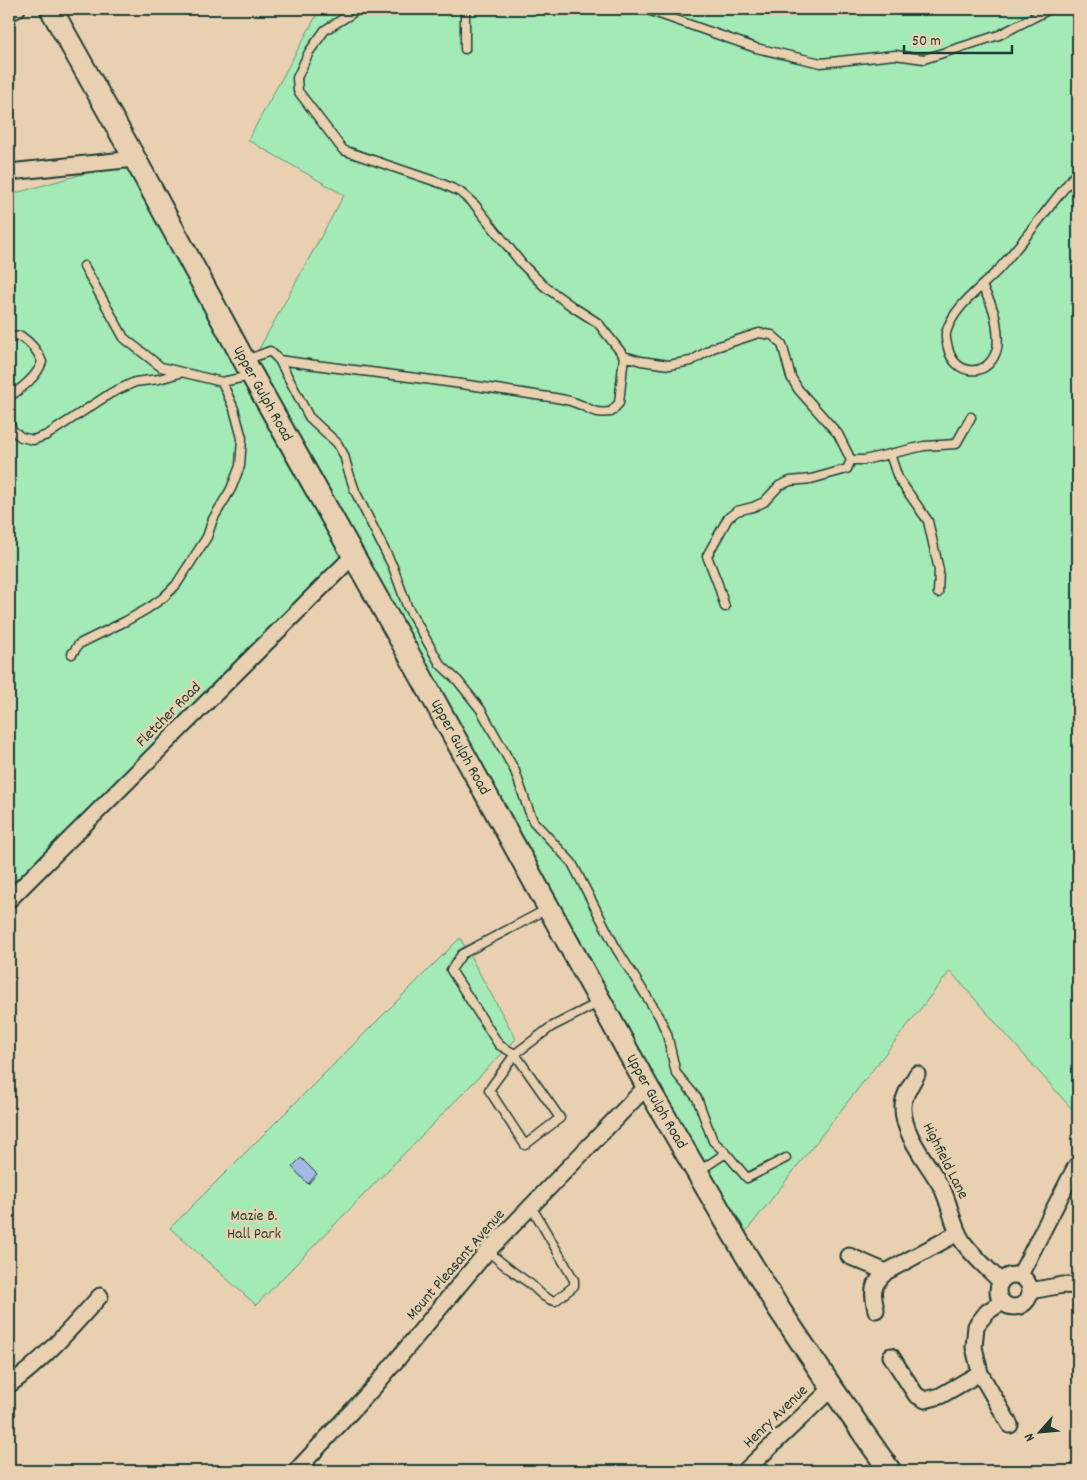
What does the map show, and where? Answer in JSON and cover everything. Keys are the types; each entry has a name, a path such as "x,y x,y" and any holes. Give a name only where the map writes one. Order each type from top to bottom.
{"street":[{"path":"9,13 17,9"},
{"name":"Upper Gulph Road","path":"51,9 647,1086 774,1300 890,1471"},
{"path":"9,172 135,159"},
{"name":"Fletcher Road","path":"9,900 354,555"},
{"name":"Highfield Lane","path":"917,1074 902,1103 904,1118 909,1132 942,1189 958,1233 965,1244 1000,1281"},
{"name":"Mount Pleasant Avenue","path":"296,1471 375,1386 488,1251 647,1086"},
{"path":"1020,1275 1076,1166"},
{"path":"876,1310 872,1291 877,1280 886,1272 958,1233"},
{"path":"849,1256 886,1272"},
{"path":"1010,1275 1020,1275 1029,1285 1028,1299 1020,1306 1006,1306 998,1294 1000,1281 1010,1275"},
{"path":"1030,1291 1063,1285 1078,1286"},
{"path":"9,1385 20,1377 71,1328 100,1296"},
{"path":"1002,1302 987,1312 976,1326 974,1347 980,1373 1010,1425"},
{"path":"891,1356 916,1396 925,1400 940,1396 980,1373"},
{"name":"Henry Avenue","path":"745,1471 832,1388"}],"lane":[{"path":"359,9 325,30 309,52 297,78 298,90 308,106 344,150 443,184 460,192 475,205 522,264 544,286 598,322 624,356 642,362 669,366 691,361 713,348 759,333 772,335 782,344 791,376 798,388 838,434 852,460"},
{"path":"465,9 466,49"},
{"path":"645,9 756,48 821,63 895,55 924,59 999,35 1050,9"},
{"path":"982,286 993,308 997,330 997,351 987,366 973,371 960,368 949,353 945,336 950,322 982,286 999,268 1078,170"},
{"path":"84,266 124,338 161,367 222,382 248,368 270,351 279,360 310,416 337,442 344,454 355,492 393,567 407,606 440,664 458,681 481,710 515,770 533,821 572,864 616,948 659,1016 667,1034 676,1073 697,1098 712,1141 726,1153 746,1178 786,1158"},
{"path":"9,338 21,336 31,343 39,352 42,362 39,370 10,398"},
{"path":"279,360 474,385 563,399 578,403 597,413 611,412 618,403 624,356"},
{"path":"9,422 12,430 21,437 33,440 47,435 111,393 135,382 159,379 182,372"},
{"path":"72,654 79,644 140,613 163,598 176,585 207,537 213,519 231,489 240,466 242,438 234,409 222,382"},
{"path":"852,460 864,460 924,446 956,444 971,417"},
{"path":"890,454 898,478 928,521 939,570 938,593"},
{"path":"725,607 707,556 728,518 738,511 764,502 779,486 790,481 811,479 847,469 852,460"},
{"path":"549,908 462,954 451,970 499,1045 515,1054 560,1118 525,1145 489,1090 515,1054 551,1026 600,1002"},
{"path":"697,1172 726,1153"},
{"path":"488,1251 548,1300 555,1301 574,1286 574,1280 531,1206"}],"green space":[{"path":"320,9 1078,9 1078,1116 950,971 738,1242 354,555 9,900 9,195 135,159 248,369 344,195 248,140"},
{"name":"Mazie B. Hall Park","path":"460,938 516,1039 256,1305 170,1228"}],"building":[{"path":"301,1158 317,1174 308,1184 292,1167"}]}
